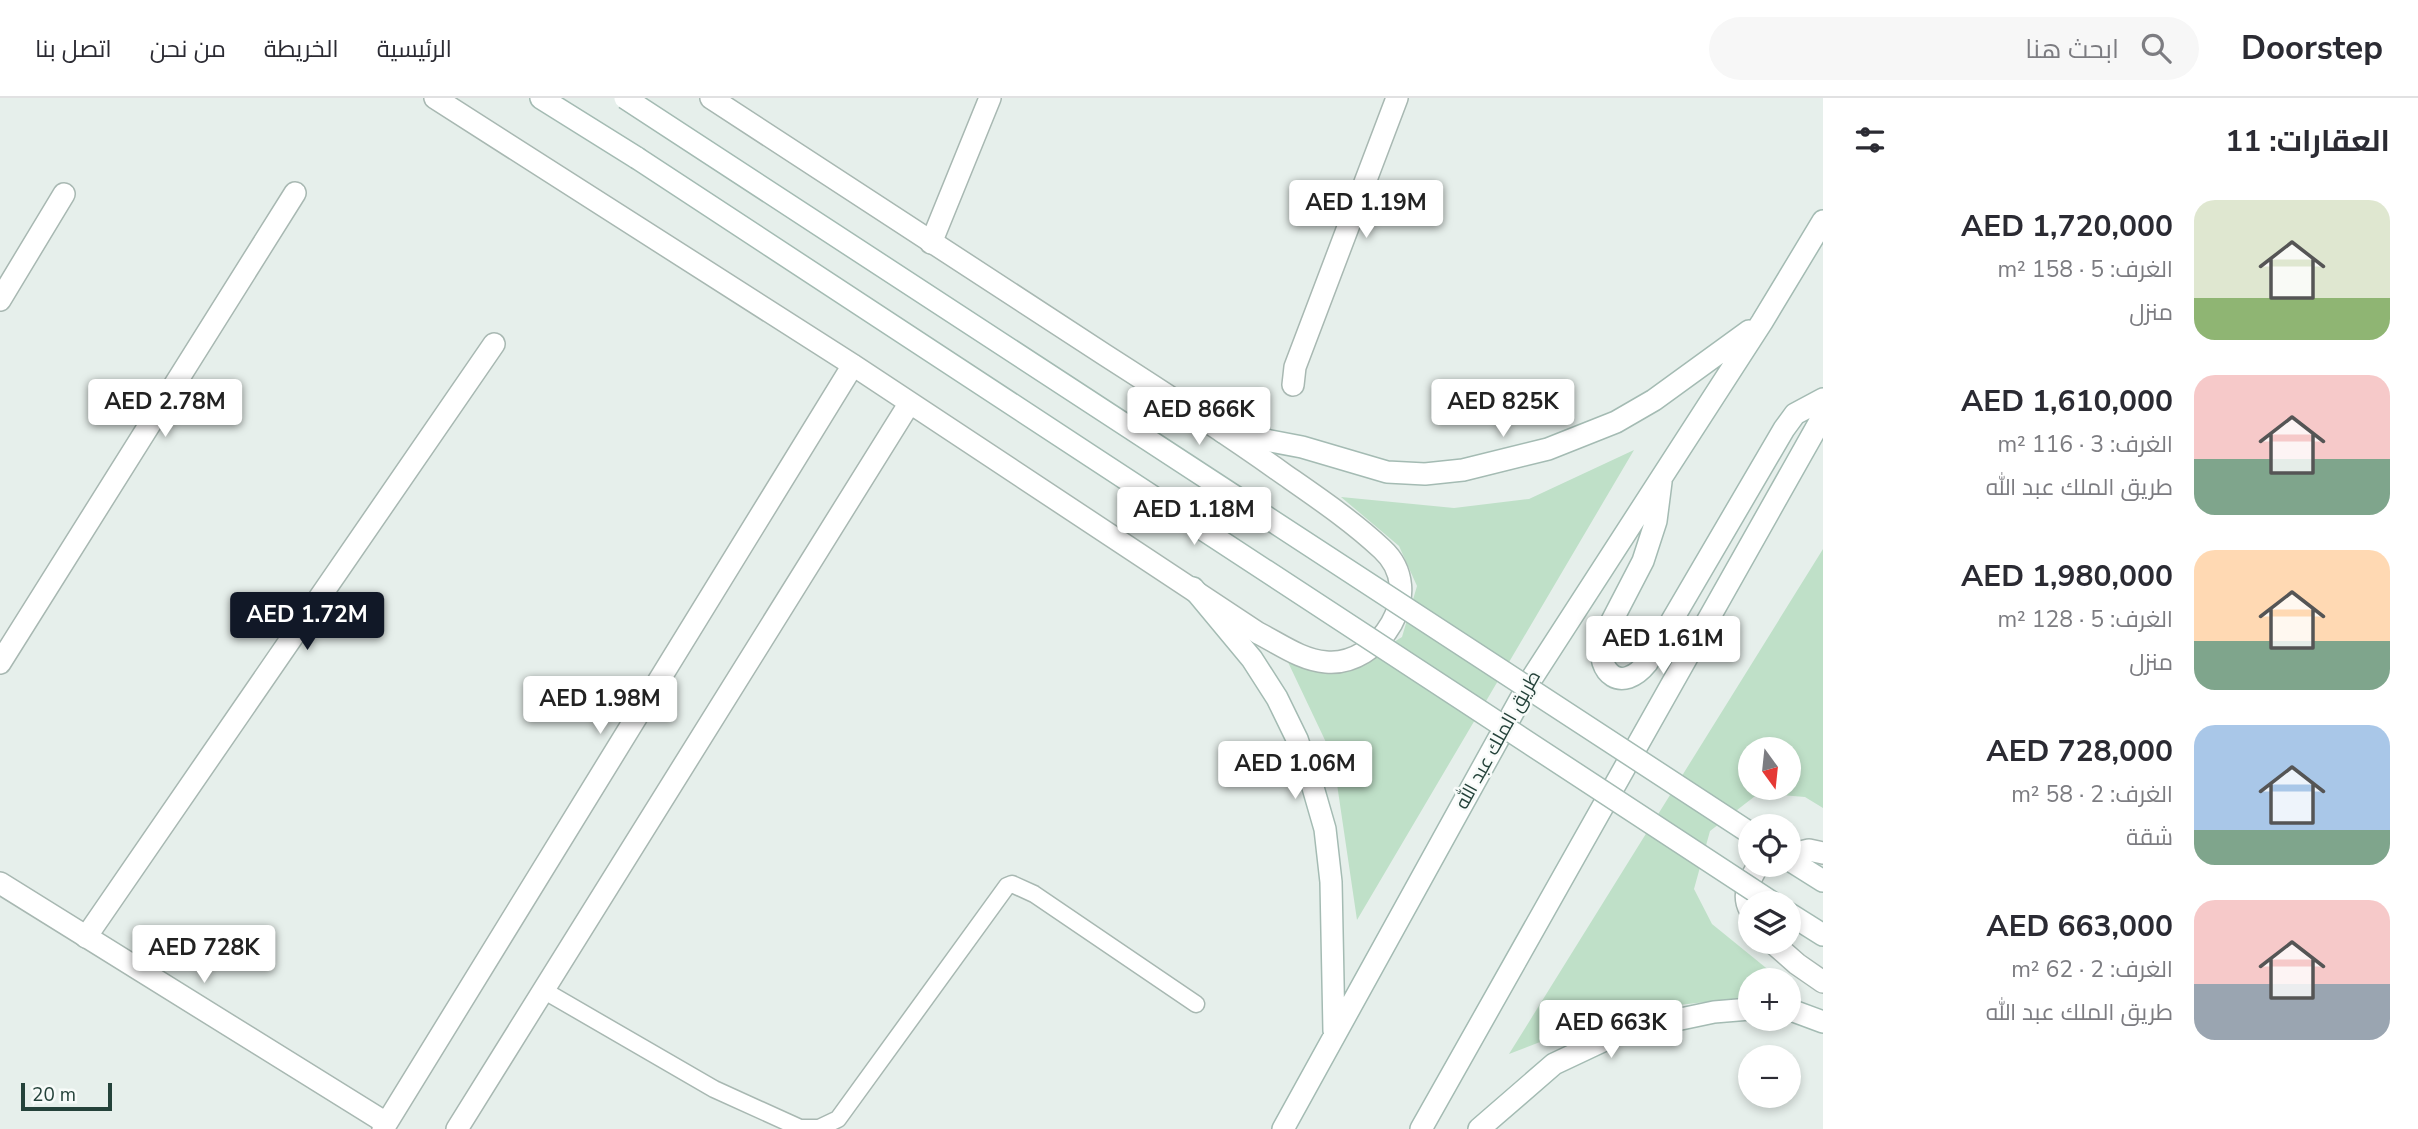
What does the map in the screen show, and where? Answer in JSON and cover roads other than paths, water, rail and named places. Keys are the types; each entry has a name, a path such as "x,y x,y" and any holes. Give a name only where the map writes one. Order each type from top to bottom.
{"main road":[{"path":"435,98 853,365 1258,633 1304,657 1327,663 1354,658 1376,642 1388,628 1399,609 1402,591 1399,574 1389,555 1348,519 1223,432 711,98"},
{"path":"541,98 1248,557 1370,641 1755,891"},
{"path":"625,98 1738,826"},
{"path":"931,243 990,98"},
{"path":"1293,385 1296,367 1397,98"},
{"path":"0,663 295,193"},
{"path":"0,300 64,194"},
{"name":"طريق الملك عبد الله","path":"1283,1129 1531,678 1762,322 1823,222"},
{"path":"1223,432 1302,447 1387,472 1425,474 1463,470 1548,449 1616,422 1682,381 1762,322"},
{"path":"86,937 494,344"},
{"path":"0,883 384,1126 853,365"},
{"path":"1662,477 1656,521 1643,561 1600,648 1606,670 1619,680 1634,676 1647,663 1784,429 1795,414 1823,399"},
{"path":"457,1129 909,404"},
{"path":"1421,1129 1823,416"},
{"path":"1193,588 1252,659 1277,698 1297,739 1310,777 1325,829 1331,882 1334,1034"},
{"path":"1801,853 1809,850 1823,853"},
{"path":"1801,866 1823,881"},
{"path":"1801,921 1823,935"},
{"path":"1786,954 1823,982"},
{"path":"1479,1129 1554,1064 1624,1031 1714,1012 1738,1010"},
{"path":"1801,1013 1823,1021"}],"lane":[{"path":"543,990 714,1089 800,1128 819,1128 838,1119 1007,886 1012,884 1034,894 1196,1004"}]}
